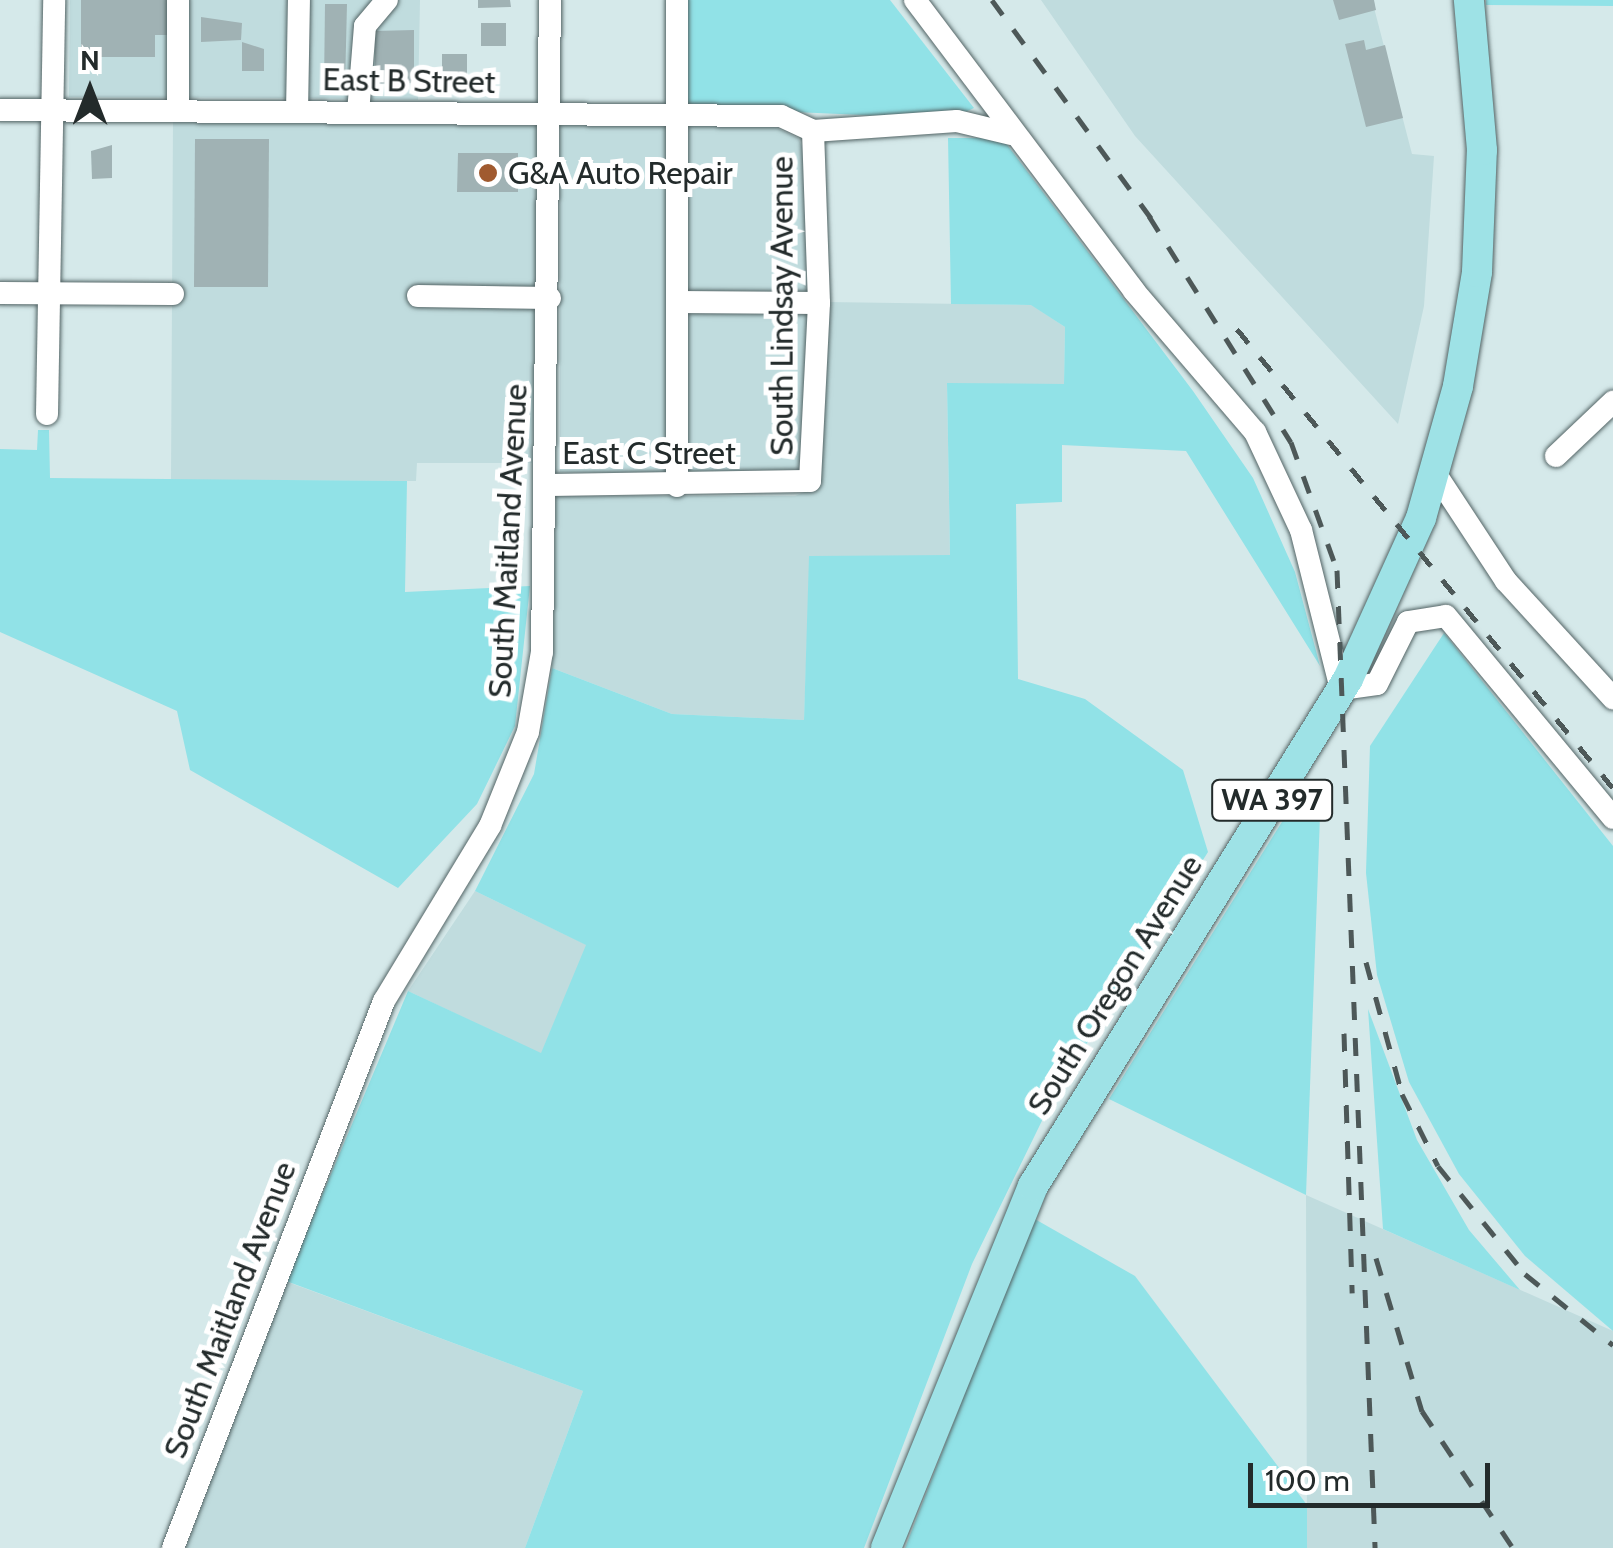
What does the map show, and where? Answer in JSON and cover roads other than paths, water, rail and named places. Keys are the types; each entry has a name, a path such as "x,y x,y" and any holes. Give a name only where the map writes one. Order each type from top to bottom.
{"main road":[{"name":"South Oregon Avenue","path":"886,1548 1033,1186 1341,690 1436,472 1479,239 1482,122 1470,0"}],"street":[{"path":"47,414 54,0"},
{"path":"178,0 178,111"},
{"path":"297,112 298,0"},
{"path":"358,113 365,26 388,0"},
{"name":"South Maitland Avenue","path":"173,1548 384,1001 515,771 540,672 550,298 550,0"},
{"path":"677,0 677,486"},
{"path":"914,0 1013,136 1255,432 1300,530 1341,690 1377,684 1408,622 1446,616 1613,818"},
{"name":"East B Street","path":"0,110 781,116 813,131"},
{"path":"813,131 957,121 1013,136"},
{"name":"South Lindsay Avenue","path":"810,482 818,303 813,131"},
{"path":"0,293 173,294"},
{"path":"418,296 550,298"},
{"path":"678,302 818,303"},
{"path":"1556,456 1613,402"},
{"path":"1436,472 1506,581 1613,698"},
{"name":"East C Street","path":"545,485 810,482"}],"railway":[{"path":"992,0 1157,226"},
{"path":"1149,216 1291,442 1337,570 1375,1548"},
{"path":"1237,329 1613,788"},
{"path":"1366,962 1402,1094 1438,1166 1525,1274 1613,1345"},
{"path":"1344,1033 1352,1293"},
{"path":"1376,1258 1422,1411 1513,1548"}],"place":[{"name":"G&A Auto Repair","path":"488,173"}]}
